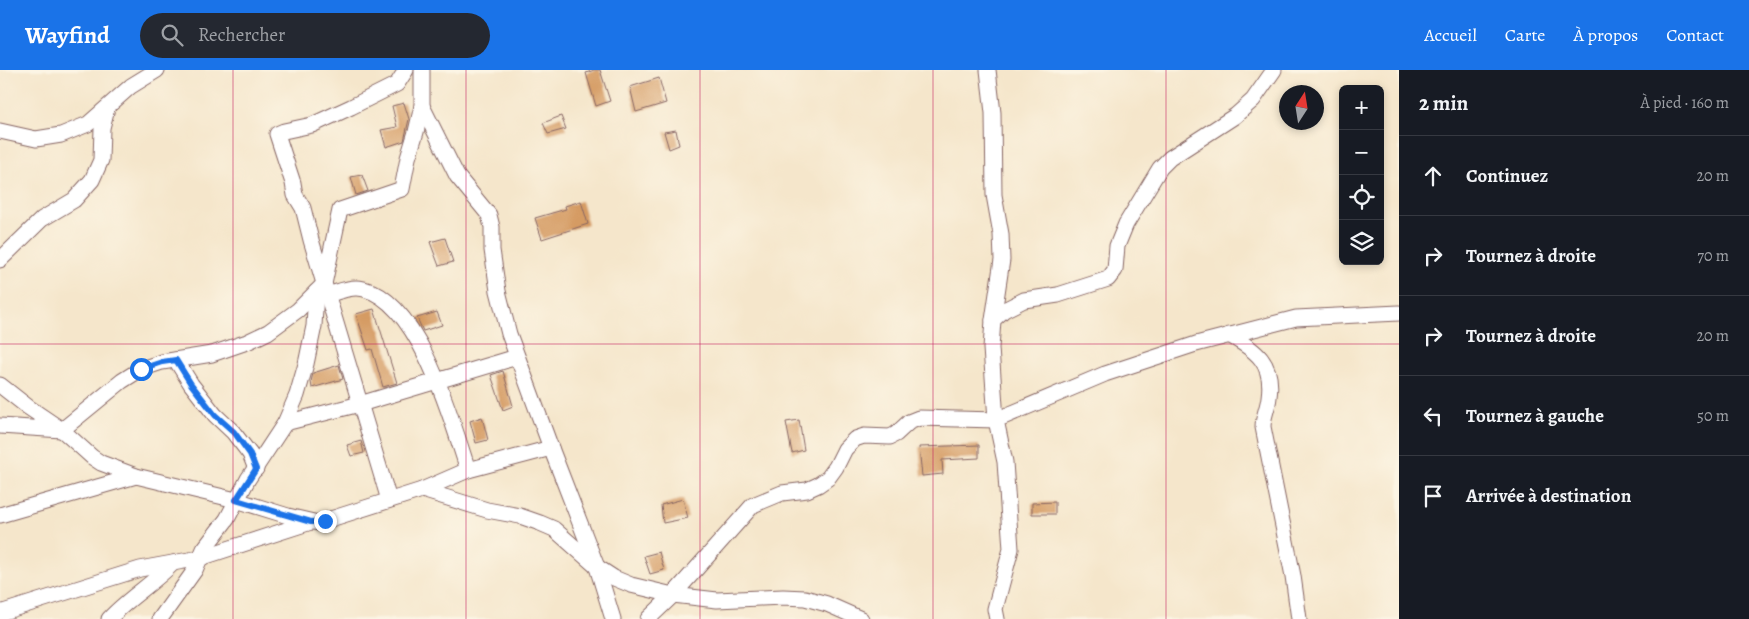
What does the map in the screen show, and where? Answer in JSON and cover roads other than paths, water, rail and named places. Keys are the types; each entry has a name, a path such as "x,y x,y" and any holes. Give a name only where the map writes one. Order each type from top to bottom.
{"street":[{"path":"0,131 36,139 61,135 88,124 131,86 157,70"},
{"path":"389,500 360,404 322,290 303,208 295,195 277,134 312,125 351,107 397,84 406,70"},
{"path":"160,619 195,570 204,549 227,520 236,500 285,423 297,395 306,364 340,210 402,189 422,106 422,70"},
{"path":"988,70 993,113 994,194 1002,260 991,348 996,420 1005,462 1011,549 995,609 997,619"},
{"path":"993,320 1004,310 1024,300 1058,295 1108,279 1115,270 1117,246 1126,224 1160,168 1170,158 1235,116 1254,100 1274,70"},
{"path":"422,106 457,176 488,215 492,227 492,250 498,291 509,334 597,566 613,619"},
{"path":"0,260 42,219 74,200 92,180 101,160 102,128 107,108"},
{"path":"0,426 62,430 141,369 162,362 212,354 247,342 268,332 322,290 364,289 378,294 396,309 406,323 438,380 468,470"},
{"path":"648,619 673,595 753,505 782,493 807,490 818,485 828,478 845,449 855,439 864,436 890,436 896,434 909,422 919,418 996,420 1105,374 1196,344 1296,318 1399,312"},
{"path":"1229,335 1246,345 1261,358 1270,372 1270,398 1263,417 1263,427 1289,557 1299,619"},
{"path":"285,423 360,404 518,356"},
{"path":"176,360 191,384 215,415 234,432 250,454 256,469"},
{"path":"0,385 28,408 62,430 92,457 116,469 136,476 236,500 311,522"},
{"path":"0,613 140,569 200,558 311,522 325,521 422,490 468,470 551,448"},
{"path":"0,516 136,476"},
{"path":"422,490 487,510 520,516 540,523 554,530 614,578 631,585 673,595 717,600 805,598 827,604 861,619"},
{"path":"109,619 130,598 173,564"}]}
